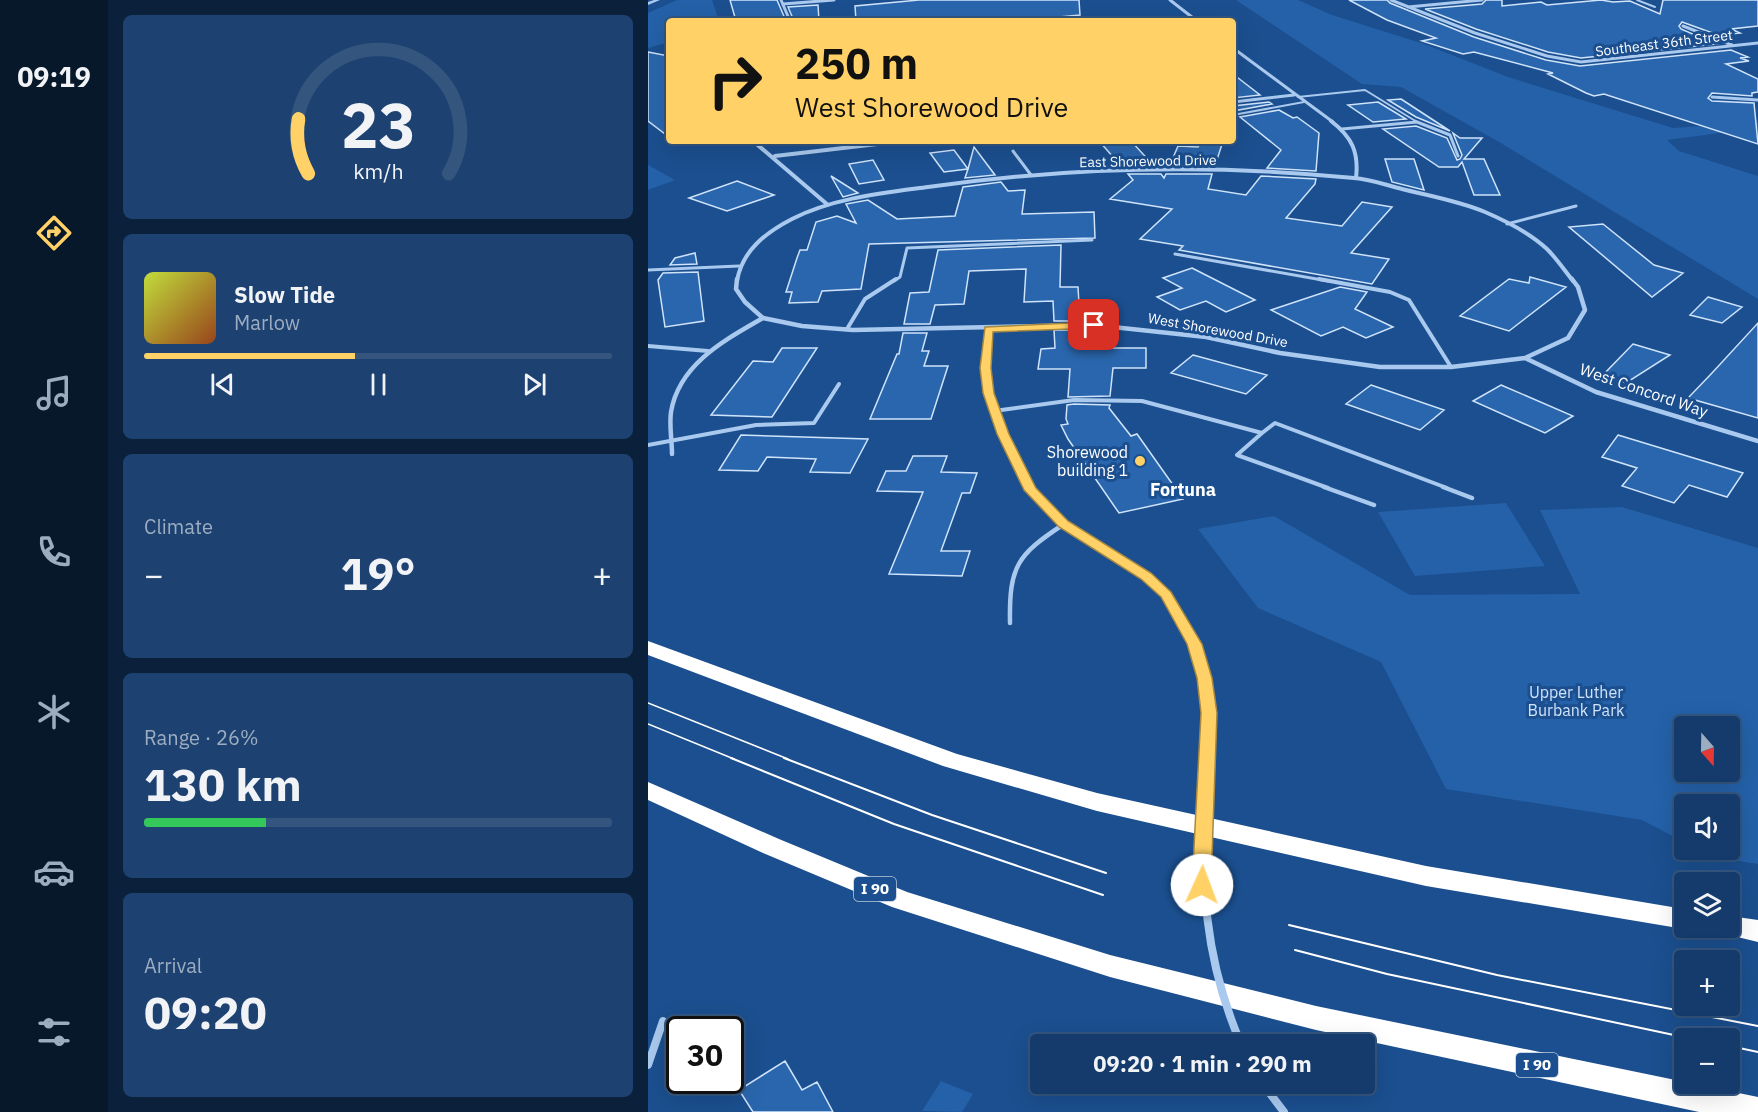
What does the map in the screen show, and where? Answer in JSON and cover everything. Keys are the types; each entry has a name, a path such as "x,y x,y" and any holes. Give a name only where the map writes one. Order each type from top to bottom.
{"highway":[{"path":"648,648 951,760 1097,802 1426,876 1674,917"},
{"name":"I 90","path":"648,790 771,846 901,900 1110,966 1316,1018 1758,1111"},
{"path":"1740,928 1758,931"}],"street":[{"path":"648,4 658,0"},
{"path":"781,0 789,18"},
{"path":"783,4 834,0"},
{"path":"1170,0 1193,18"},
{"name":"Southeast 36th Street","path":"1391,0 1434,20 1573,62 1593,63 1758,42"},
{"path":"1406,7 1482,0"},
{"path":"1683,26 1733,45"},
{"path":"1236,50 1342,129 1352,139 1359,155 1356,178"},
{"path":"1236,102 1296,96"},
{"path":"1712,97 1758,100"},
{"path":"757,144 775,156 807,191 828,205"},
{"path":"775,156 877,144"},
{"name":"East Shorewood Drive","path":"739,266 758,241 771,232 795,218 828,205 942,185 1031,175 1102,170 1203,169 1356,178 1443,199 1485,212 1507,224 1547,249 1560,263"},
{"name":"West Shorewood Drive","path":"763,318 802,326 847,329 988,329 1094,325 1148,328 1206,337 1280,353 1380,367 1451,368 1525,358 1568,338 1585,310 1578,287 1560,263"},
{"path":"672,454 671,412 680,384 708,351 763,318 745,302 736,289 739,266"},
{"path":"988,329 986,368 988,393 993,411 1031,490 1064,524 1146,576 1166,595 1195,644 1209,713 1204,790 1202,885 1210,956 1221,999 1237,1034"},
{"name":"West Concord Way","path":"1525,358 1596,392 1758,441"},
{"path":"648,1065 663,1021"},
{"path":"1270,1094 1284,1112"}],"lane":[{"path":"1637,0 1655,7"},
{"path":"1296,96 1365,90 1417,122 1450,135 1458,156"},
{"path":"1236,114 1304,102"},
{"path":"1342,129 1417,122"},
{"path":"1013,151 1031,175"},
{"path":"1507,224 1576,207"},
{"path":"847,329 865,299 900,277 907,248 1092,240"},
{"path":"1175,254 1390,292 1403,297 1408,300 1451,368"},
{"path":"648,270 739,266"},
{"path":"648,346 708,351"},
{"path":"648,445 756,425 814,423 839,384"},
{"path":"993,411 1074,400 1142,401 1262,433"},
{"path":"1374,505 1237,455 1275,423 1472,498"},
{"path":"1010,622 1009,591 1014,569 1029,546 1064,524"}],"green space":[{"path":"677,0 712,0 718,18 666,18 666,43 648,48 648,13"},
{"path":"1236,0 1298,0 1332,15 1424,44 1508,77 1673,128 1758,122 1758,128 1667,140 1679,151 1758,176 1758,299 1499,142 1401,87 1362,84"},
{"path":"648,165 675,180 648,190"},
{"path":"1506,503 1545,566 1415,576 1378,512"},
{"name":"Upper Luther Burbank Park","path":"1622,507 1758,548 1758,864 1733,860 1740,860 1740,794 1674,794 1674,837 1642,820 1446,789 1381,662 1258,608 1198,529 1274,516 1410,595 1580,594 1540,510"},
{"path":"941,1081 973,1094 962,1112 922,1111"}],"building":[{"path":"730,0 777,0 785,18 735,18"},
{"path":"919,0 1079,0 1080,15 1048,18 856,18 855,6"},
{"path":"1349,0 1387,0 1474,37 1546,60 1580,66 1731,50 1748,57 1740,58 1749,61 1726,64 1758,79 1758,92 1752,93 1752,96 1712,93 1708,98 1712,101 1754,103 1758,144 1604,94 1594,96 1548,74 1553,73 1474,52 1463,54 1422,41 1436,38 1387,20"},
{"path":"1486,0 1502,0 1502,6 1541,2 1547,5 1601,0 1630,1 1660,14 1663,0 1758,0 1758,26 1731,29 1740,33 1718,35 1682,22 1679,26 1681,29 1716,44 1581,58 1548,52 1476,29 1425,9 1482,4"},
{"path":"818,5 819,18 793,18 788,7"},
{"path":"648,52 666,55 666,135 648,121"},
{"path":"1236,76 1260,95 1236,98"},
{"path":"1401,99 1450,131 1416,117 1388,100"},
{"path":"1269,102 1272,104 1236,110 1236,106"},
{"path":"1378,102 1406,119 1373,122 1348,105"},
{"path":"1279,110 1293,118 1297,117 1319,133 1316,171 1267,168 1281,150 1240,117"},
{"path":"1416,126 1447,138 1457,160 1462,155 1453,133 1460,138 1482,138 1464,159 1484,159 1500,195 1474,195 1462,162 1458,167 1439,167 1383,129"},
{"path":"1102,144 1134,144 1154,166 1121,166"},
{"path":"1200,144 1222,144 1215,166 1170,165 1178,146 1198,147"},
{"path":"974,147 995,175 965,178"},
{"path":"954,150 968,169 944,172 930,153"},
{"path":"1385,159 1414,159 1424,190 1392,182"},
{"path":"873,160 884,180 859,184 849,164"},
{"path":"1128,174 1161,174 1164,178 1166,174 1212,174 1208,189 1246,195 1261,176 1316,179 1315,184 1286,218 1342,226 1362,202 1392,207 1351,253 1389,259 1372,284 1179,250 1183,246 1140,239 1172,209 1110,199 1133,180"},
{"path":"831,176 858,193 843,197"},
{"path":"737,181 774,195 727,211 689,198"},
{"path":"1001,182 1008,191 1025,190 1022,214 1094,212 1095,238 869,244 861,289 822,291 818,302 789,303 792,292 786,292 797,258 800,250 807,250 816,222 837,216 856,223 846,204 868,200 897,219 955,216 963,187"},
{"path":"1603,224 1654,265 1683,273 1652,297 1569,227"},
{"path":"1061,245 1060,287 1078,287 1080,321 1054,321 1053,301 1024,302 1026,269 969,271 964,304 935,305 930,324 904,324 910,293 929,292 938,250"},
{"path":"695,253 697,264 670,265 675,258"},
{"path":"1192,268 1255,300 1226,312 1206,301 1180,310 1157,297 1182,288 1163,278"},
{"path":"698,272 704,321 665,327 658,280 663,273"},
{"path":"1530,277 1566,287 1509,331 1460,316 1509,279 1529,283"},
{"path":"1340,287 1367,292 1355,309 1393,327 1366,338 1343,327 1321,336 1271,310"},
{"path":"1708,297 1742,307 1722,323 1690,315"},
{"path":"1758,323 1758,418 1688,398 1712,373"},
{"path":"1054,330 1081,330 1082,348 1146,348 1146,368 1113,368 1110,396 1068,397 1070,369 1038,369 1041,349 1055,348"},
{"path":"903,333 927,333 922,351 929,351 924,366 948,366 931,419 870,419 897,354 899,354"},
{"path":"1633,344 1670,355 1626,383 1602,376"},
{"path":"782,348 817,348 772,417 711,415 753,361 773,362"},
{"path":"1193,355 1267,375 1246,394 1171,373"},
{"path":"1371,385 1444,410 1420,430 1346,404"},
{"path":"1501,385 1573,416 1545,433 1473,401"},
{"name":"Shorewood building 1","path":"1067,405 1110,405 1109,408 1131,436 1137,434 1183,499 1119,513 1068,439 1061,425 1068,424"},
{"path":"741,435 868,439 850,473 810,472 816,459 767,457 758,471 719,470"},
{"path":"1618,435 1743,473 1727,497 1689,485 1674,503 1622,486 1637,468 1602,457"},
{"path":"913,456 947,456 941,472 977,473 970,493 962,493 941,551 970,551 962,576 889,574 923,492 877,491 886,471 906,471"},
{"path":"785,1061 802,1090 817,1082 833,1112 753,1112 742,1094 744,1094 744,1087"}],"tram line":[{"path":"648,703 788,759"},
{"path":"648,724 734,759"},
{"path":"731,758 894,824 1103,895"},
{"path":"784,758 932,815 1106,873"},
{"path":"1289,925 1497,975 1758,1026"},
{"path":"1295,950 1387,974 1674,1035"},
{"path":"1740,1048 1758,1052"}],"place":[{"name":"Shorewood building 1","path":"1140,461"}],"district":[{"name":"Fortuna","path":"1183,490"}],"route":[{"path":"1094,325 988,329 986,368 988,393 1003,434 1031,490 1064,524 1146,576 1166,595 1195,644 1205,678 1209,713 1204,790 1202,885"}]}
